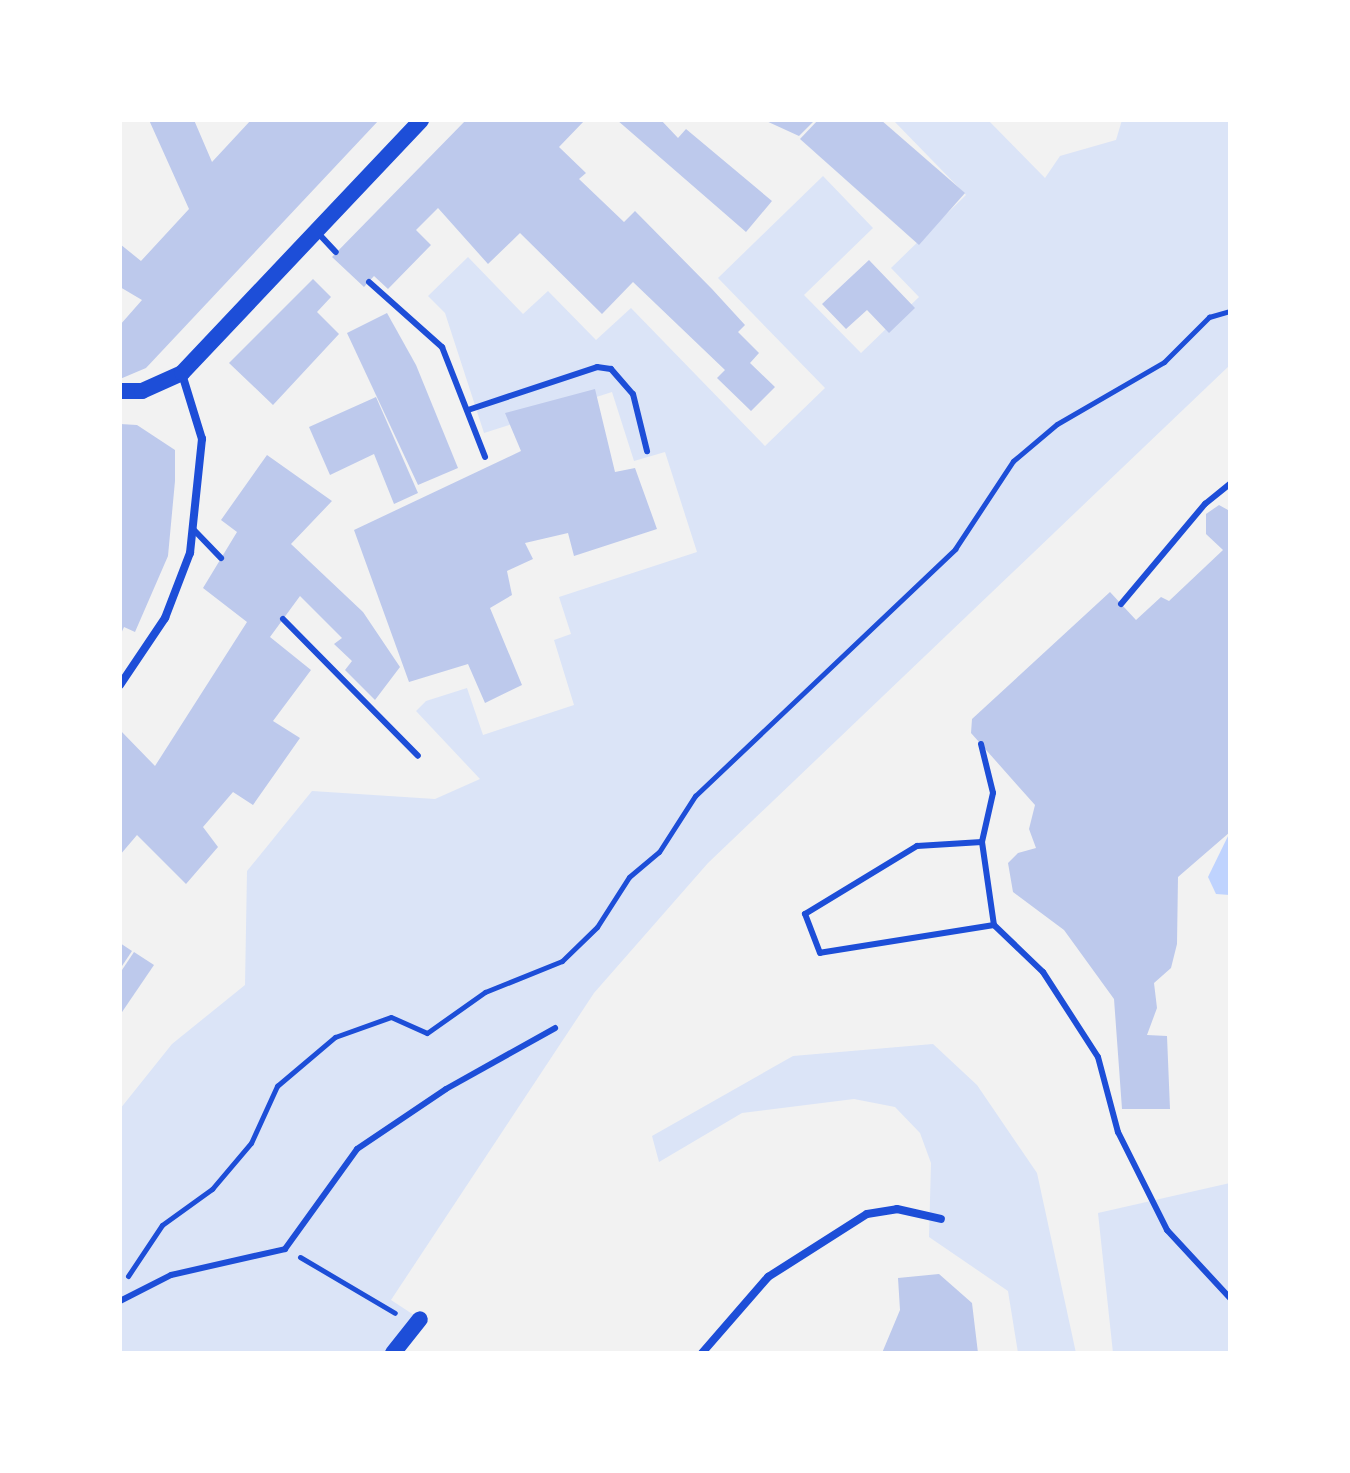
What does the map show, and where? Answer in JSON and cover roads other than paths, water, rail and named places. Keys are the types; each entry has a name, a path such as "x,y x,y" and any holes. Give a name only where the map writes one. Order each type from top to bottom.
{"main road":[{"path":"120,391 142,391 182,373 421,120"},
{"path":"393,1353 418,1322"}],"street":[{"path":"120,685 165,618 194,530 202,439 182,373"},
{"path":"702,1353 768,1277 867,1214 897,1209 941,1219"}],"lane":[{"path":"316,231 336,252"},
{"path":"369,282 442,347 485,457"},
{"path":"468,410 597,367 611,369 633,394 647,451"},
{"path":"1121,604 1205,504 1230,484"},
{"path":"194,530 221,558"},
{"path":"283,619 418,756"},
{"path":"981,744 993,793 982,842 994,925 1043,972 1098,1057 1118,1132 1167,1230 1230,1298"},
{"path":"982,842 917,846 805,914 820,953 994,925"},
{"path":"120,1301 171,1275 285,1249 357,1149 446,1089 555,1028"}],"water":[{"path":"1230,832 1230,895 1216,894 1208,877"}]}
